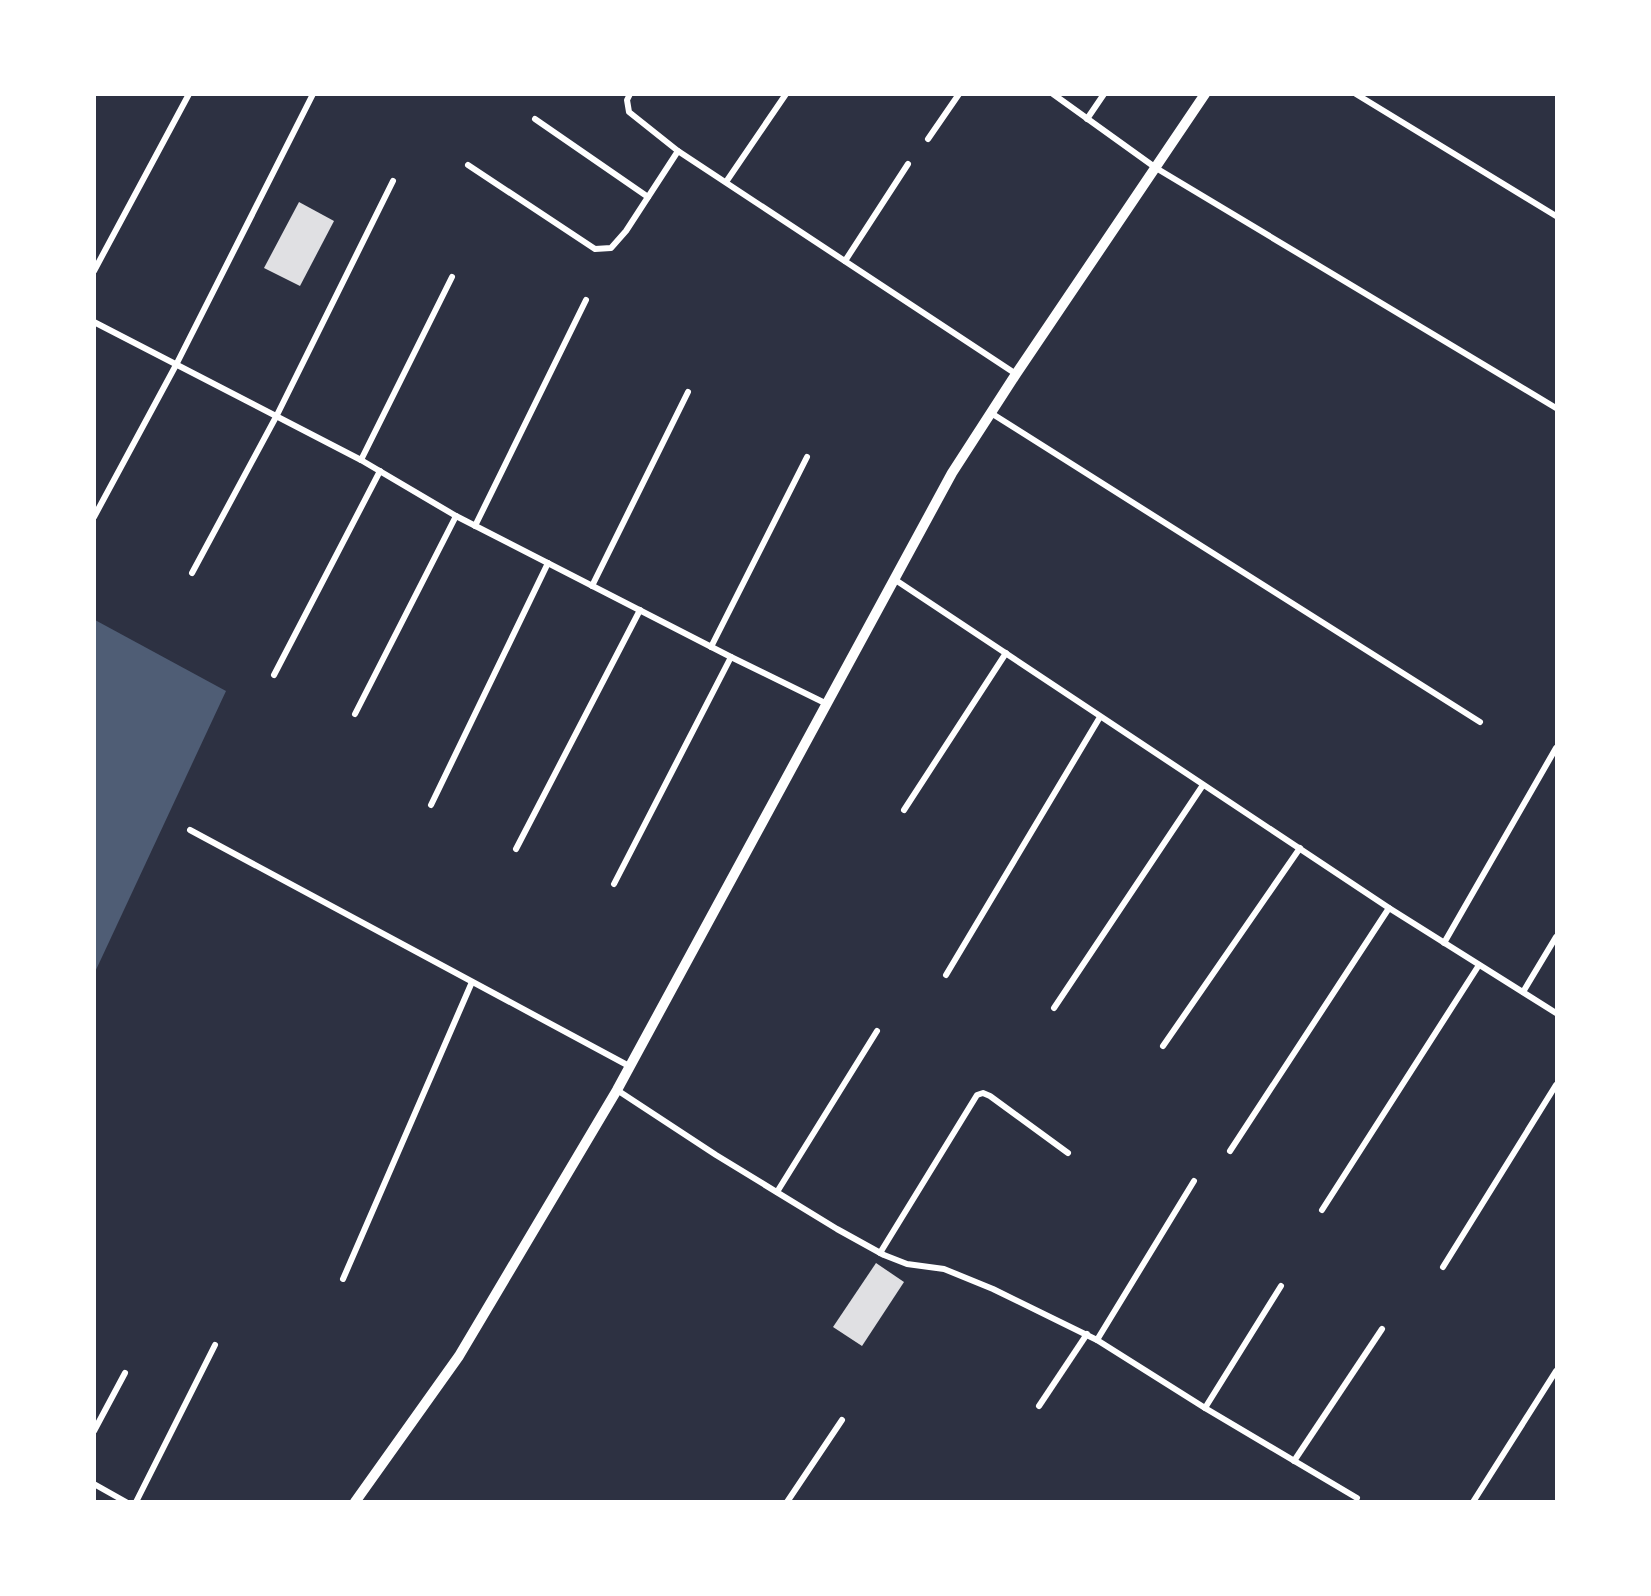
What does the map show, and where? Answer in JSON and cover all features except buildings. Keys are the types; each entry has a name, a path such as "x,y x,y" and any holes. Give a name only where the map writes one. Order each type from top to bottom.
{"street":[{"path":"94,271 189,94"},
{"path":"94,517 176,365 313,94"},
{"path":"630,94 627,100 629,112 678,151 1016,374"},
{"path":"726,182 786,94"},
{"path":"928,139 960,94"},
{"path":"1053,94 1156,168 1557,408"},
{"path":"1087,119 1104,94"},
{"path":"355,1502 459,1356 617,1090 952,473 1205,94"},
{"path":"1356,94 1557,216"},
{"path":"535,119 648,197"},
{"path":"468,165 595,249 611,248 626,231 678,151"},
{"path":"845,261 908,164"},
{"path":"192,573 277,415 393,181"},
{"path":"361,460 452,278"},
{"path":"475,526 586,300"},
{"path":"94,322 277,415 361,460 475,526 827,704"},
{"path":"592,586 687,393"},
{"path":"991,413 1480,722"},
{"path":"711,647 807,458"},
{"path":"274,675 380,471"},
{"path":"355,714 456,516"},
{"path":"431,805 548,563"},
{"path":"894,579 1389,908 1557,1013"},
{"path":"516,849 640,610"},
{"path":"904,810 1006,653"},
{"path":"614,884 731,657"},
{"path":"946,975 1100,717"},
{"path":"1444,943 1557,748"},
{"path":"1054,1008 1203,785"},
{"path":"189,831 629,1066"},
{"path":"1163,1046 1300,848"},
{"path":"1230,1151 1389,908"},
{"path":"1523,992 1557,938"},
{"path":"1322,1210 1479,965"},
{"path":"343,1279 472,982"},
{"path":"777,1192 877,1031"},
{"path":"1443,1267 1557,1085"},
{"path":"617,1090 777,1192 880,1253 907,1264 944,1269 993,1289 1087,1334 1205,1408 1357,1498"},
{"path":"880,1253 977,1095 983,1093 990,1096 1068,1153"},
{"path":"1097,1340 1194,1181"},
{"path":"1205,1408 1281,1286"},
{"path":"1294,1461 1382,1329"},
{"path":"1040,1406 1087,1334"},
{"path":"136,1502 215,1345"},
{"path":"1473,1502 1557,1371"},
{"path":"94,1431 125,1373"},
{"path":"787,1502 842,1420"},
{"path":"94,1484 126,1502"}],"water":[{"path":"95,620 226,691 95,972"}]}
